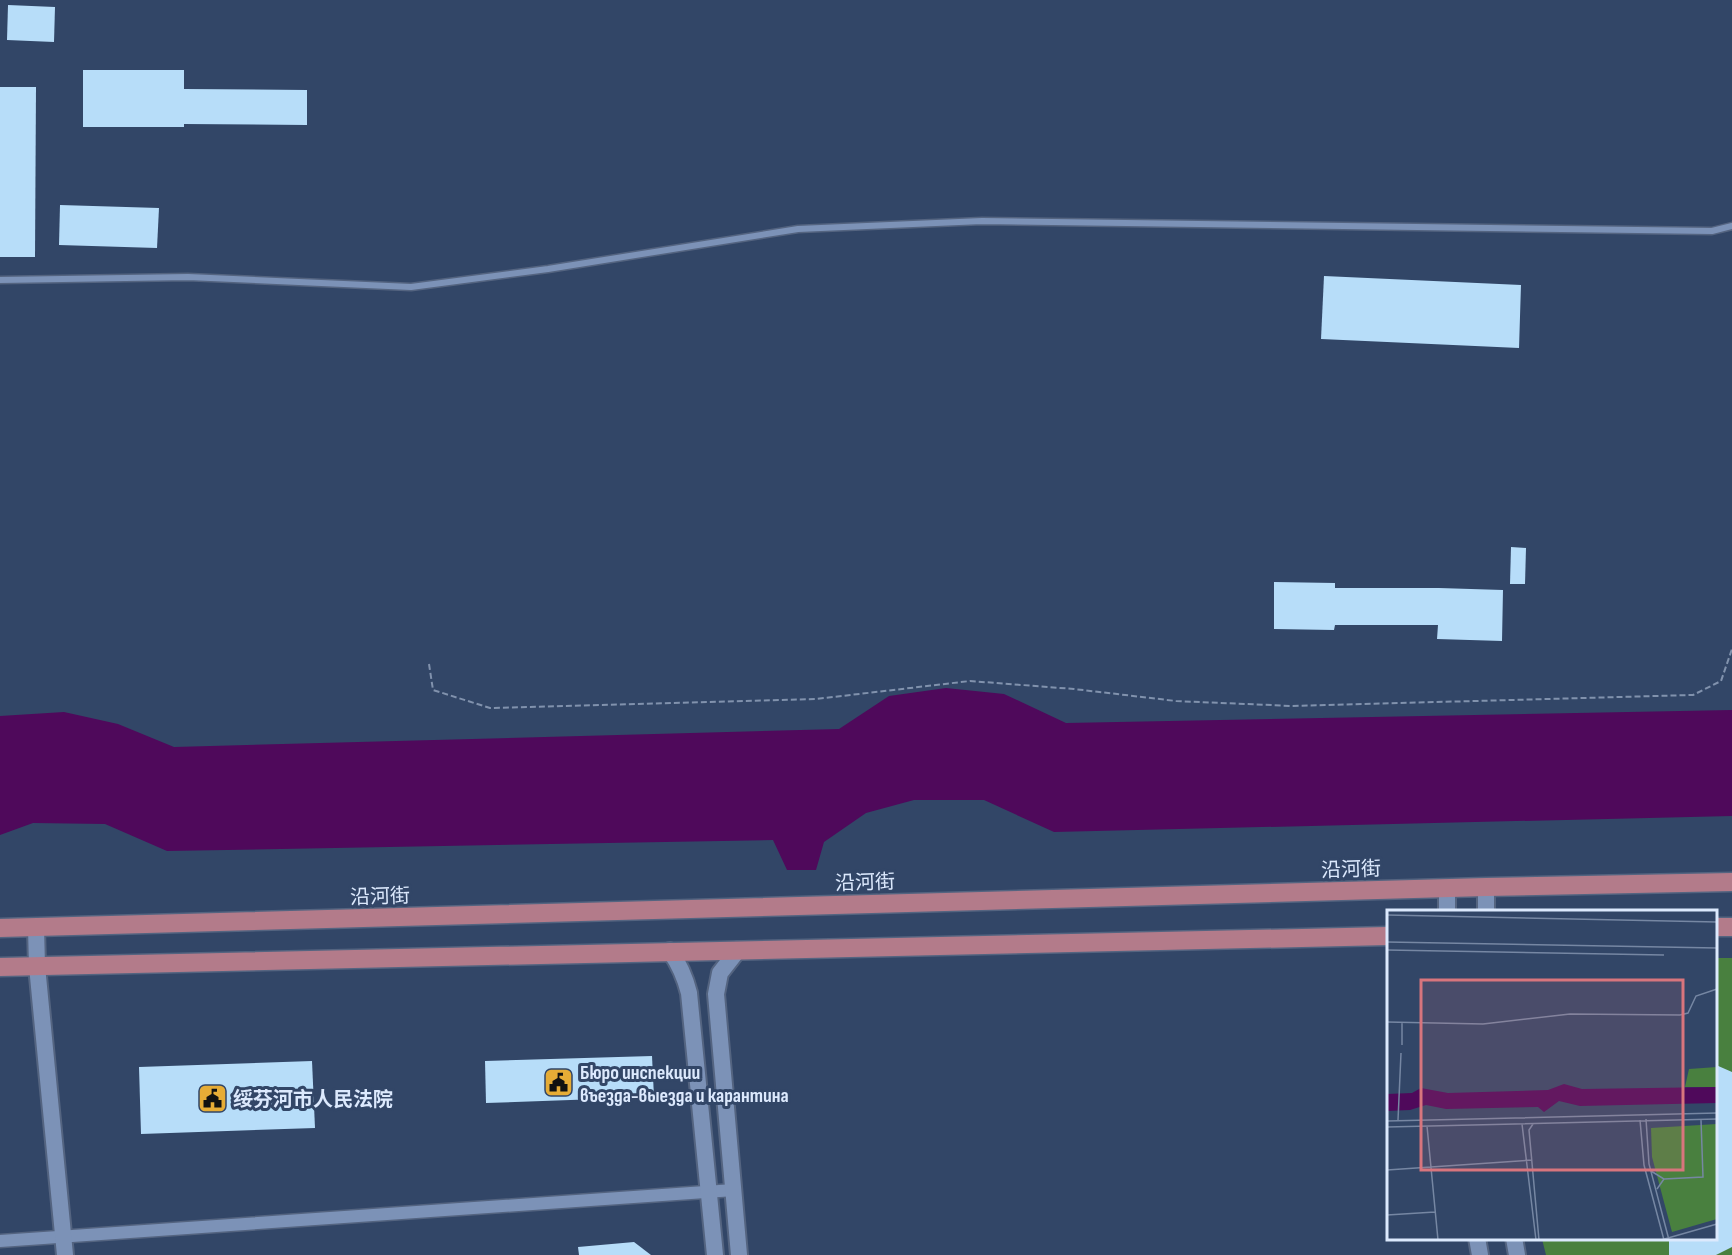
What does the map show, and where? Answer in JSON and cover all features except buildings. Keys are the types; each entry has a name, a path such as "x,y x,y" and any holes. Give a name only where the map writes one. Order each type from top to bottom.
{"main road":[{"name":"沿河街","path":"0,928 1732,882"},
{"path":"0,967 1387,936"}],"street":[{"path":"1486,887 1486,910"},
{"path":"1447,889 1447,910"},
{"path":"36,928 37,966 65,1255"},
{"path":"738,950 720,973 716,994 740,1255"},
{"path":"670,951 685,977 689,993 715,1255"},
{"path":"0,1241 734,1190"},
{"path":"1477,1240 1480,1255"},
{"path":"1514,1240 1517,1255"}],"lane":[{"path":"0,280 188,277 411,287 548,268 798,228 982,221 1713,231 1732,226"}],"path":[{"path":"429,664 433,690 490,708 816,699 970,681 1074,688 1176,701 1292,706 1693,695 1721,681 1732,649"}],"green space":[{"path":"1717,958 1732,958 1732,1255 1546,1255 1542,1240 1717,1240"}],"shaded area":[{"path":"946,688 1004,694 1066,723 1732,710 1732,816 1054,832 984,800 914,800 866,813 824,842 816,870 787,870 773,840 167,851 105,824 33,823 0,835 0,716 64,712 118,724 174,747 839,729 889,696"}],"place":[{"name":"Бюро инспекции въезда-выезда и карантина","path":"559,1083"},
{"name":"绥芬河市人民法院","path":"212,1099"}]}
